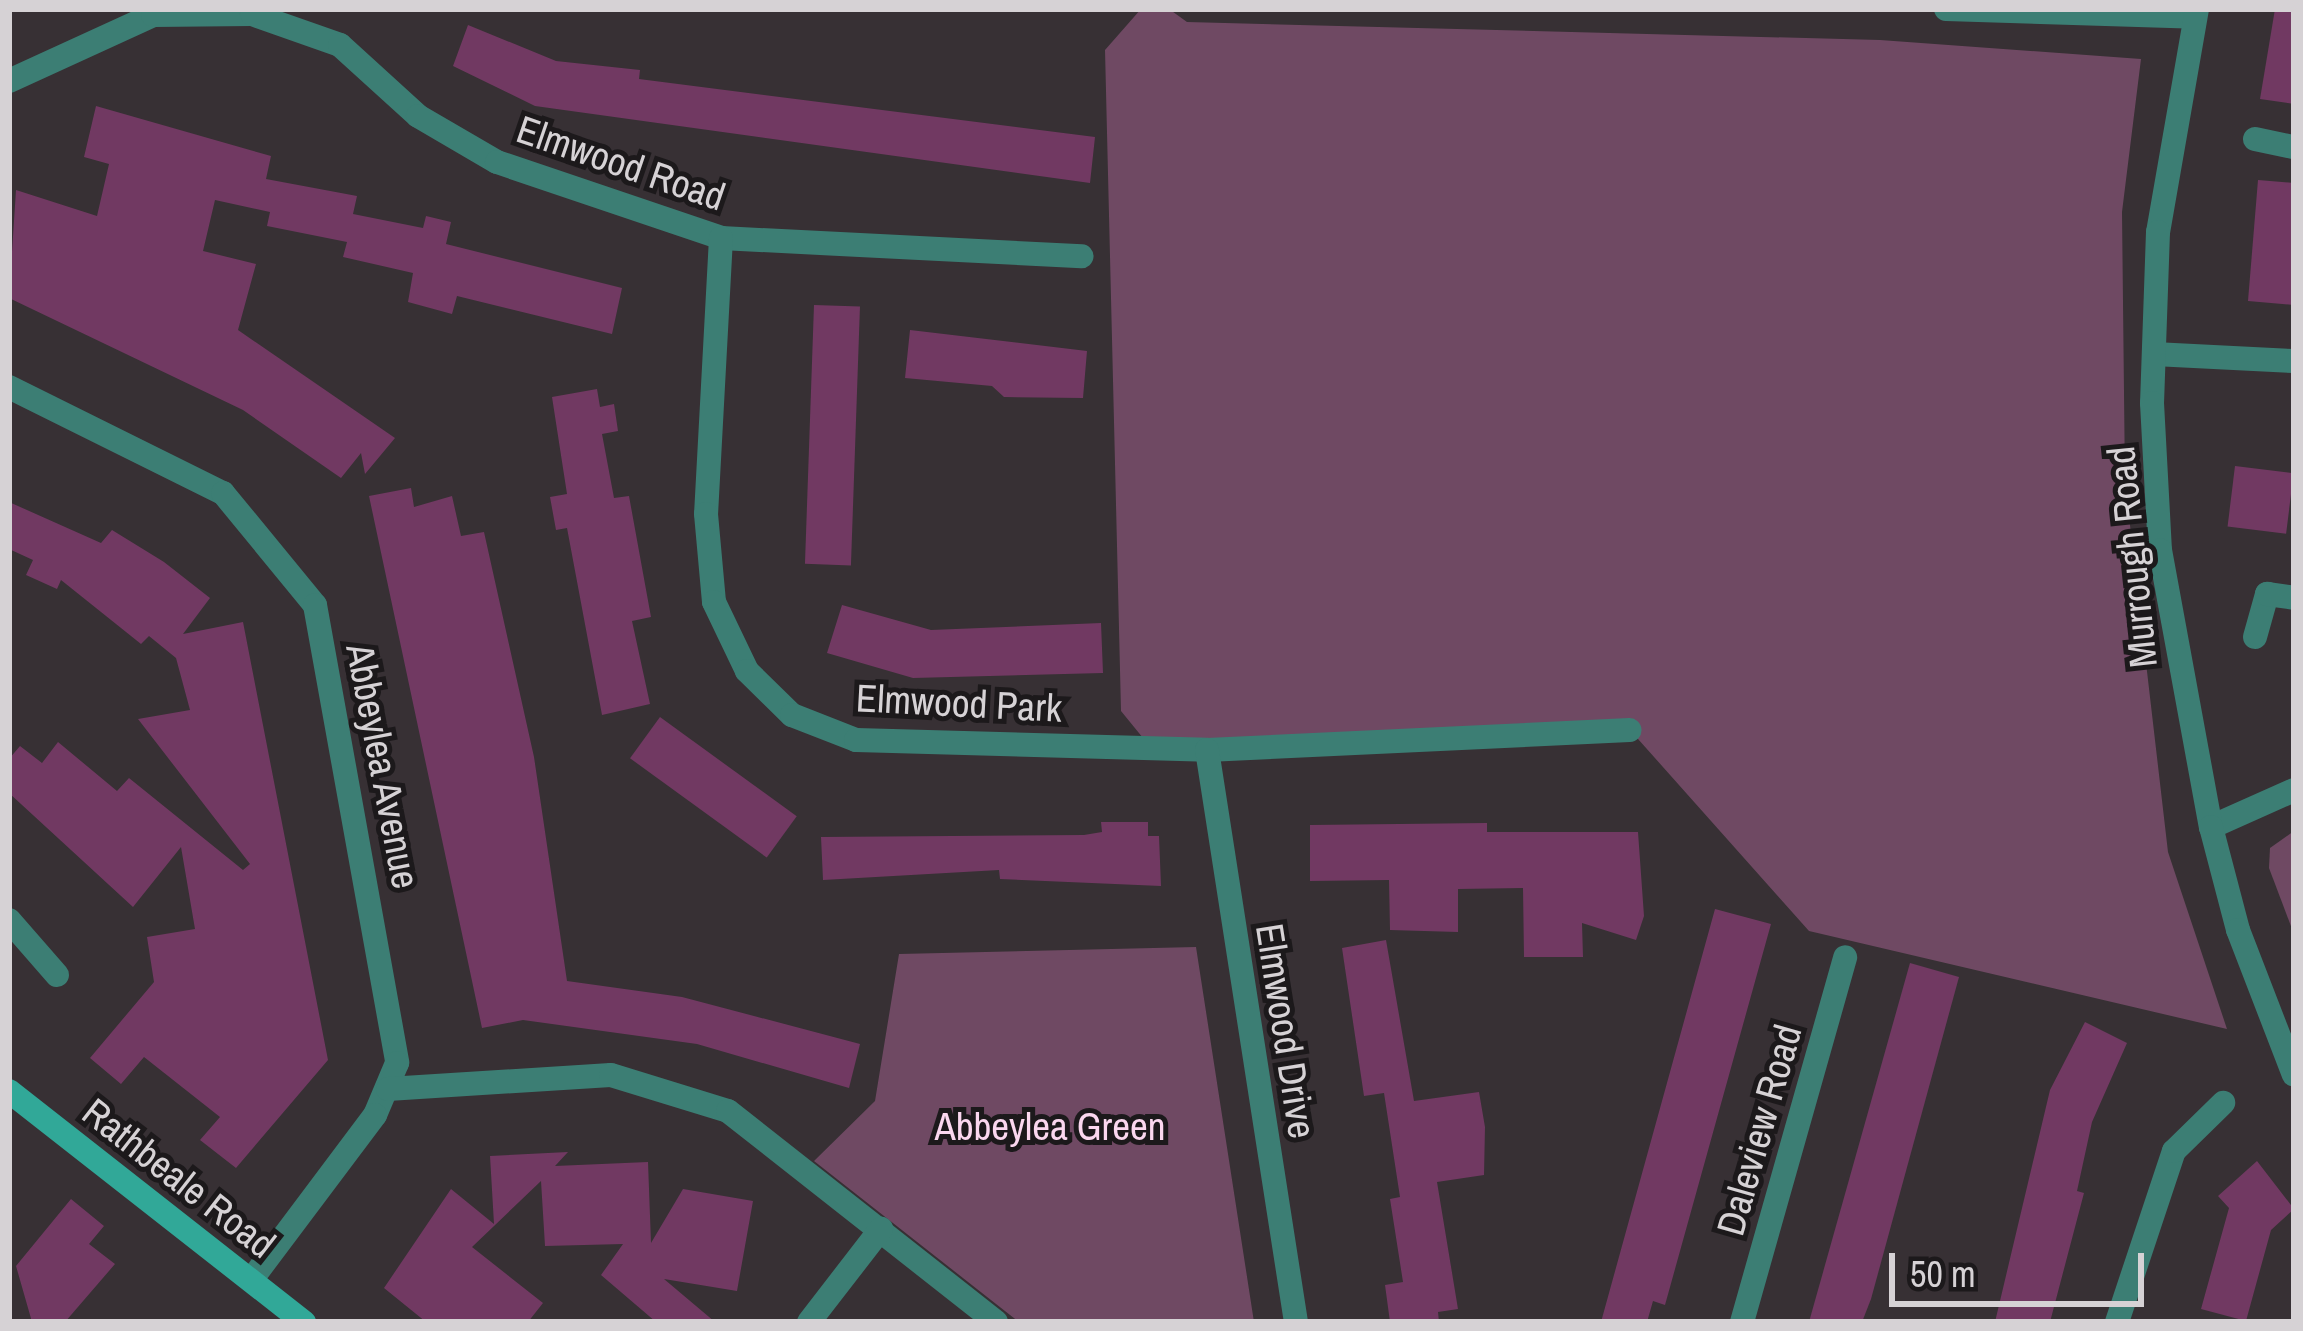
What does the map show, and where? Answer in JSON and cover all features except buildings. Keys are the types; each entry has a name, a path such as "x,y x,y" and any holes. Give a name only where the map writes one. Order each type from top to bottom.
{"main road":[{"name":"Rathbeale Road","path":"10,1093 304,1322"}],"street":[{"path":"1946,9 2196,13"},
{"name":"Murrough Road","path":"2196,13 2161,209 2154,354 2160,550 2211,827 2238,930 2294,1075"},
{"name":"Elmwood Road","path":"9,82 153,15 252,14 340,45 418,116 497,162 721,238 1082,256"},
{"path":"2255,139 2294,147"},
{"name":"Elmwood Park","path":"721,238 706,514 714,602 747,670 791,715 856,740 1207,751 1630,730"},
{"path":"2154,354 2294,361"},
{"name":"Abbeylea Avenue","path":"9,386 223,493 314,604 394,1021 388,1090"},
{"path":"2255,637 2267,594 2294,598"},
{"name":"Elmwood Drive","path":"1207,751 1295,1322"},
{"path":"2211,827 2294,790"},
{"path":"9,920 57,975"},
{"name":"Daleview Road","path":"1742,1322 1845,956"},
{"path":"252,1279 388,1090 611,1075 728,1112 996,1322"},
{"path":"2117,1322 2174,1151 2222,1103"},
{"path":"809,1322 881,1229"}],"green space":[{"path":"1141,9 1169,9 1187,22 1880,40 2141,59 2122,212 2125,482 2168,852 2227,1029 1809,931 1630,730 1152,749 1121,711 1105,50"},
{"path":"2294,831 2294,934 2269,868 2270,848"},
{"name":"Abbeylea Green","path":"1196,947 1254,1322 1019,1322 814,1161 875,1101 899,954"}]}
